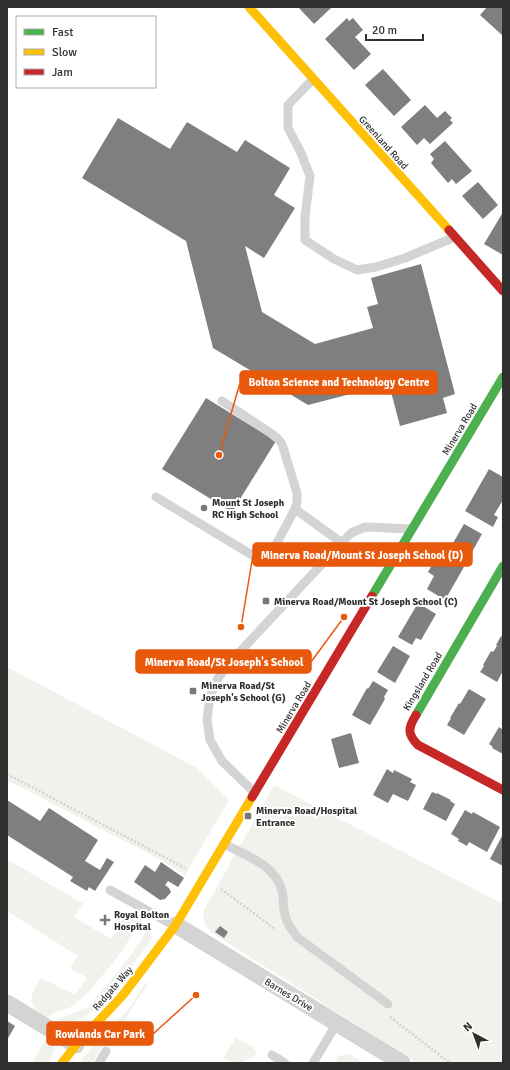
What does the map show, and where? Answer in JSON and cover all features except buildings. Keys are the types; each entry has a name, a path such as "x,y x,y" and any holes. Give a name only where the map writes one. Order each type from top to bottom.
{"street":[{"name":"Greenland Road","path":"249,7 503,291"},
{"name":"Minerva Road","path":"175,926 503,377"},
{"name":"Kingsland Road","path":"503,566 410,723 409,730 411,738 418,745 503,790"},
{"name":"Barnes Drive","path":"175,926 402,1063"},
{"name":"Redgate Way","path":"62,1063 76,1045 123,995 175,926"},
{"path":"7,1003 76,1045"}],"lane":[{"path":"313,79 288,105 288,128 301,153 310,176 305,217 305,240 334,259 357,270 376,267 405,258 455,237"},
{"path":"156,497 255,557 262,558 271,554 295,509 297,493 282,444 272,434 222,402"},
{"path":"295,509 342,543"},
{"path":"254,793 222,761 210,740 207,719 210,696 218,678 235,657 351,533 365,527 412,529"},
{"path":"224,844 261,863 280,883 285,916 297,937 388,1004"},
{"path":"110,890 175,926"},
{"path":"317,1061 337,1023"},
{"path":"99,1063 106,1051"},
{"path":"272,1055 286,1063"}],"path":[{"path":"7,774 204,878"}],"shaded area":[{"path":"7,667 197,768 229,800 185,875 159,859 11,782 7,783"},
{"path":"274,785 503,904 503,1063 417,1063 212,933 205,923 203,917 204,910"},
{"path":"8,860 84,904 73,917 112,939 127,912 144,918 113,963 83,998 69,1008 55,1012 48,1018 36,1009 31,1001 34,991 41,978 75,995 87,978 70,968 78,956 7,911"},
{"path":"149,927 151,927 151,940 120,982 93,1010 83,1018 59,1024 56,1022 58,1019 87,1008 134,951"},
{"path":"146,982 148,984 108,1045 103,1045 92,1063 79,1063 128,1010"},
{"path":"48,1037 55,1050 50,1060 47,1063 33,1063 32,1062"},
{"path":"236,1038 252,1046 256,1052 255,1056 239,1063 223,1058"},
{"path":"349,1054 363,1063 334,1063 338,1056"}],"traffic: fast":[{"path":"372,596 503,377"},
{"path":"416,715 503,566"}],"traffic: slow":[{"path":"249,7 449,230"},
{"path":"62,1063 76,1045 123,995 175,926 252,797"}],"traffic: jam":[{"path":"449,230 503,291"},
{"path":"252,797 372,596"},
{"path":"416,715 410,727 410,734 418,745 503,790"}],"place":[{"name":"Bolton Science and Technology Centre","path":"219,455"},
{"name":"Mount St Joseph RC High School","path":"204,508"},
{"name":"Minerva Road/Mount St Joseph School (C)","path":"266,601"},
{"name":"Minerva Road/St Joseph's School","path":"344,617"},
{"name":"Minerva Road/Mount St Joseph School (D)","path":"241,627"},
{"name":"Minerva Road/St Joseph's School (G)","path":"193,691"},
{"name":"Minerva Road/Hospital Entrance","path":"248,816"},
{"name":"Royal Bolton Hospital","path":"105,920"},
{"name":"Rowlands Car Park","path":"196,995"}]}
